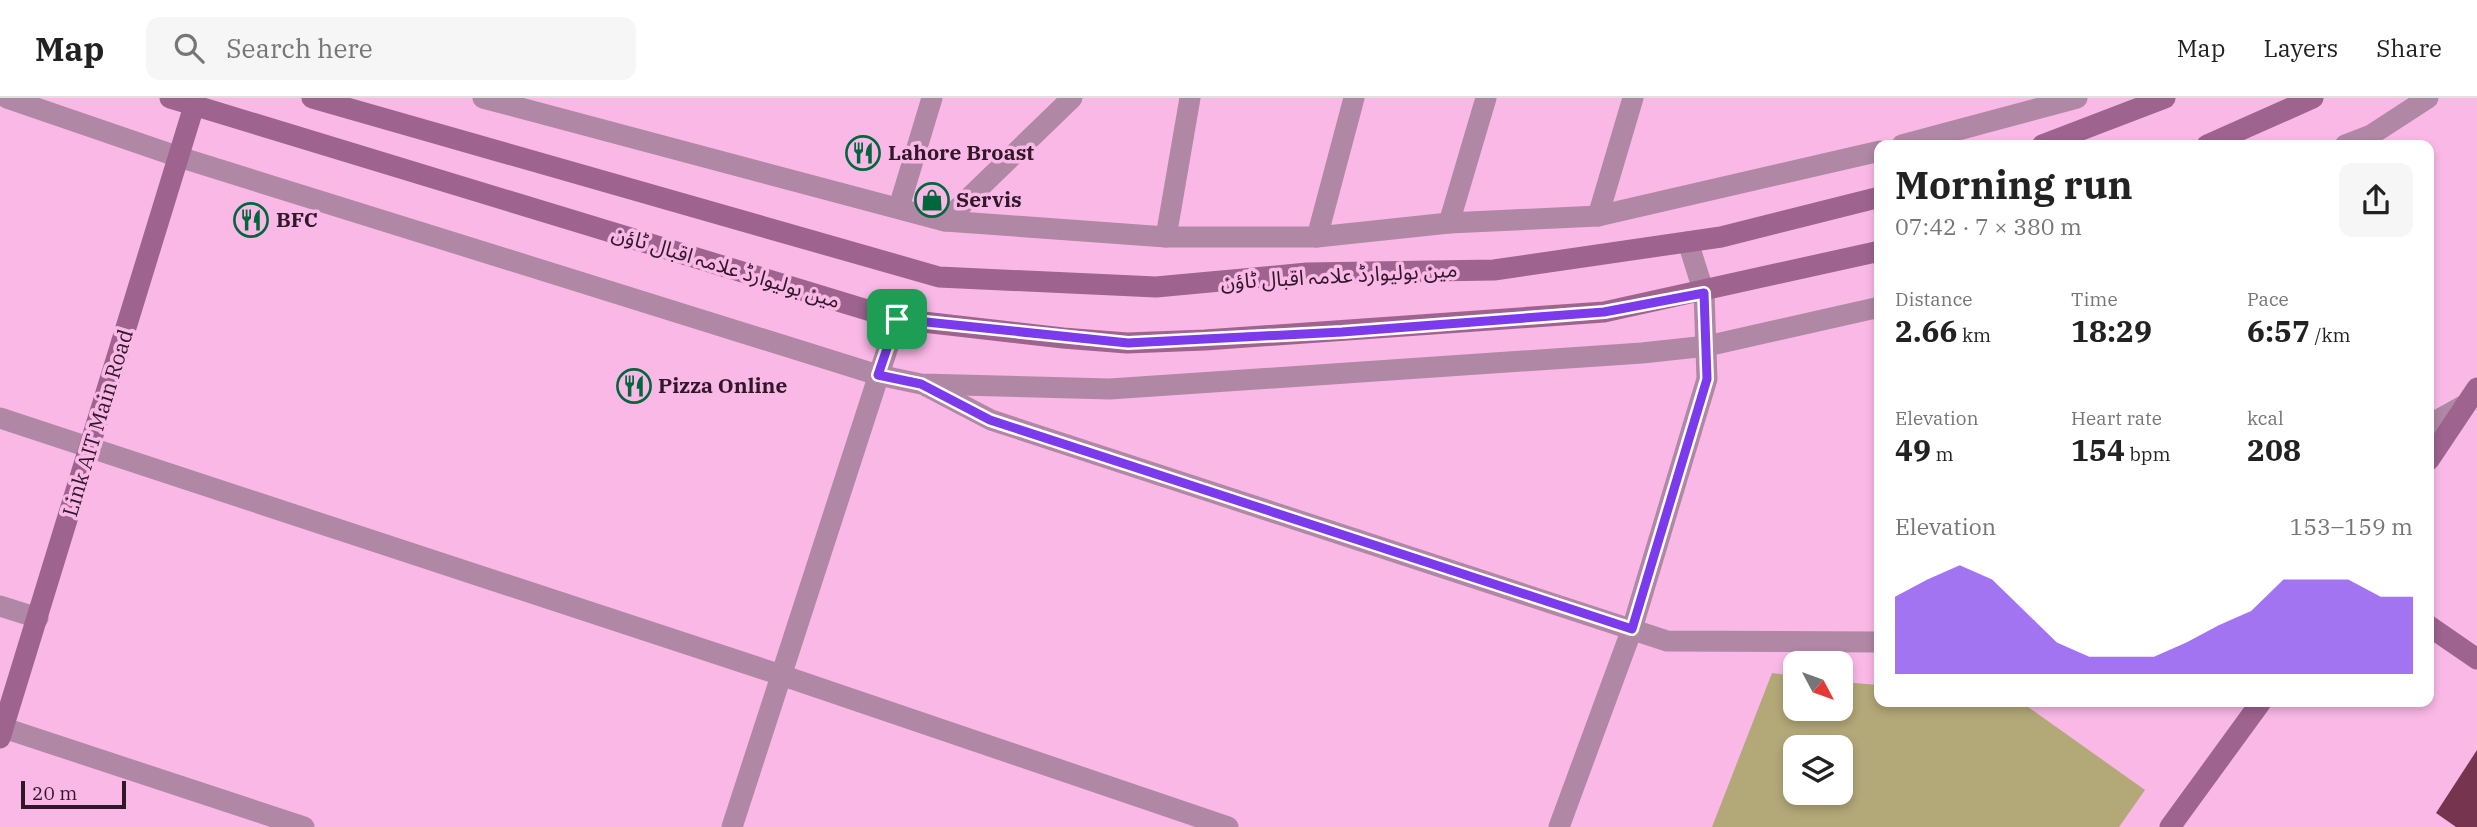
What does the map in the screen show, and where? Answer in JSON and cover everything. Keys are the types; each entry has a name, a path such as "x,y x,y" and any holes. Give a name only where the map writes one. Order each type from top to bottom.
{"main road":[{"name":"مین بولیوارڈ علامہ اقبال ٹاؤن","path":"170,98 897,319 1128,343 1342,332 1604,312 1704,293 1874,252"},
{"name":"مین بولیوارڈ علامہ اقبال ٹاؤن","path":"312,98 363,106 939,277 1156,287 1307,273 1494,270 1721,237 1874,199"},
{"path":"2055,140 2165,98"},
{"path":"2218,140 2313,98"},
{"name":"Link AIT Main Road","path":"2,733 194,106"},
{"path":"2434,452 2477,388"},
{"path":"2434,629 2477,659"},
{"path":"2170,827 2257,707"}],"street":[{"path":"7,98 179,157 878,375 921,384 1110,389 1642,353 1707,346 1874,308"},
{"path":"483,98 899,206 945,221 1166,237 1317,237 1449,223 1598,216 1874,152"},
{"path":"899,206 932,98"},
{"path":"945,221 1072,98"},
{"path":"1166,237 1190,98"},
{"path":"1317,237 1354,98"},
{"path":"1449,223 1486,98"},
{"path":"1598,216 1633,98"},
{"path":"1921,140 2077,98"},
{"path":"2358,140 2371,135 2428,98"},
{"path":"1559,827 1632,629 1707,379 1704,293 1688,242"},
{"path":"732,827 897,319"},
{"path":"921,384 990,420 1667,640 1874,642"},
{"path":"2434,422 2463,407"},
{"path":"0,418 781,676 1227,827"},
{"path":"0,606 38,618"},
{"path":"2,733 304,827"}],"shaded area":[{"path":"1772,673 1783,674 1783,721 1853,721 1853,683 1874,685 1874,707 2028,707 2145,790 2119,827 1712,827"}],"building":[{"path":"2477,750 2477,827 2456,827 2436,813"}],"place":[{"name":"Lahore Broast","path":"863,153"},
{"name":"Servis","path":"932,200"},
{"name":"BFC","path":"251,220"},
{"name":"Pizza Online","path":"634,386"}],"route":[{"path":"1704,293 1707,379 1632,629 990,420 921,384 878,375 897,319 1128,343 1342,332 1604,312 1704,293"}]}
